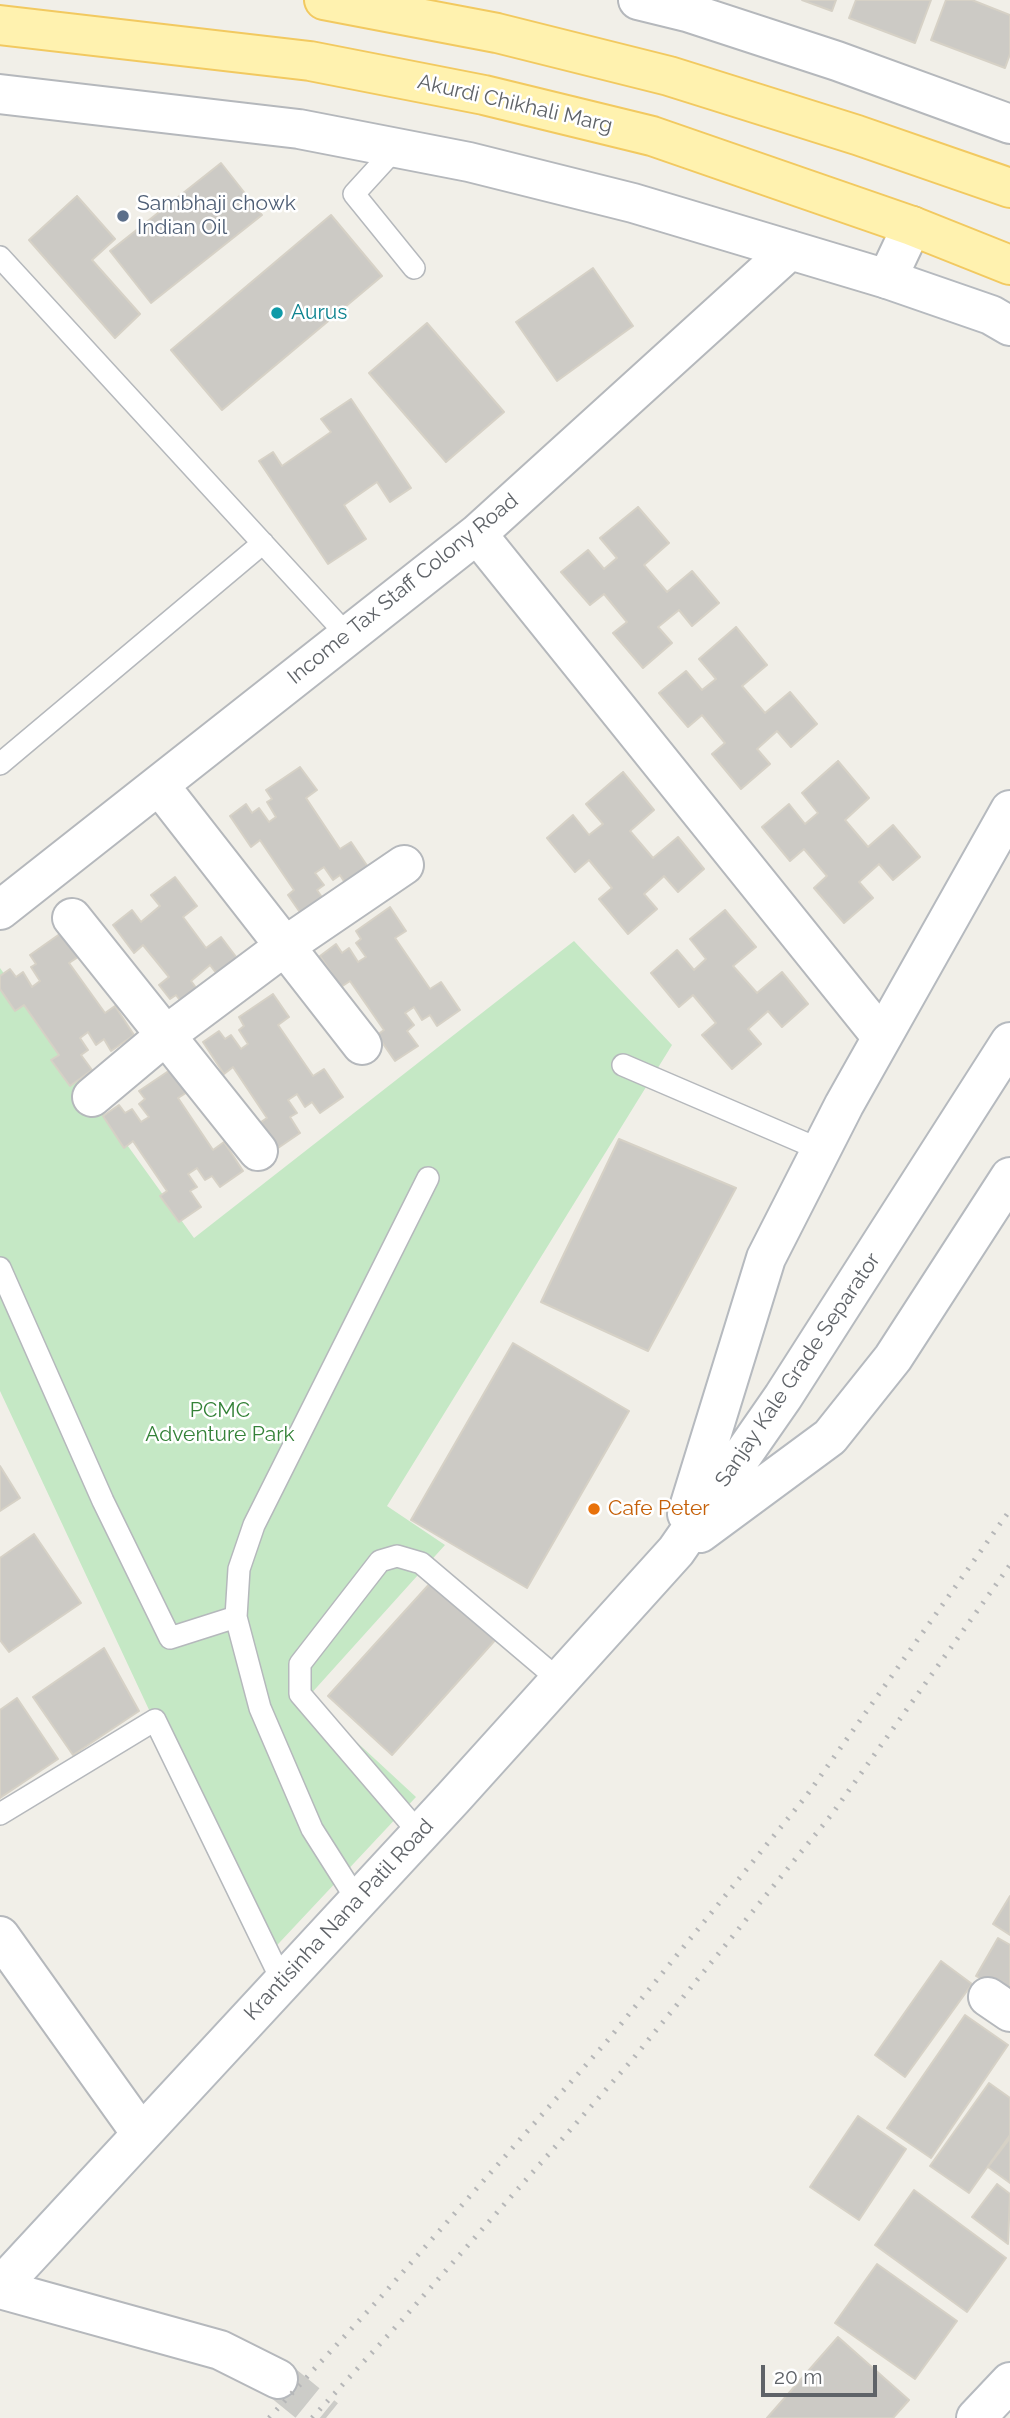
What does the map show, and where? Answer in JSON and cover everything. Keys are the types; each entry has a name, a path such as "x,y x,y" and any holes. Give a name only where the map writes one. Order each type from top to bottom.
{"main road":[{"path":"324,0 498,33 669,76 1008,183"},
{"name":"Akurdi Chikhali Marg","path":"0,25 310,61 484,94 652,136 912,226 1010,265"}],"street":[{"path":"638,0 687,12 837,61 1010,124"},
{"path":"0,94 299,129 470,162 633,203 887,279 991,315 1010,326"},
{"path":"887,279 912,226"},
{"name":"Income Tax Staff Colony Road","path":"0,910 477,534 790,250"},
{"path":"477,534 881,1036"},
{"path":"159,785 362,1045"},
{"path":"676,1551 766,1258 881,1036 1010,810"},
{"path":"92,1097 166,1035 285,946 404,865"},
{"path":"72,918 258,1151"},
{"name":"Sanjay Kale Grade Separator","path":"676,1551 783,1396 1010,1042"},
{"name":"Sanjay Kale Grade Separator","path":"676,1551 830,1437 893,1358 1010,1177"},
{"name":"Krantisinha Nana Patil Road","path":"0,2288 140,2133 420,1834 676,1551"},
{"path":"0,1936 140,2133"},
{"path":"0,2288 220,2350 278,2379"},
{"path":"976,2418 1010,2382"}],"lane":[{"path":"396,148 354,194 414,268"},
{"path":"0,257 348,636"},
{"path":"0,764 262,543"},
{"path":"623,1065 821,1150"},
{"path":"357,1900 312,1829 260,1707 236,1616 239,1569 254,1525 428,1178"},
{"path":"0,1268 103,1500 170,1638 236,1616"},
{"path":"420,1834 300,1694 300,1664 380,1561 397,1556 421,1563 559,1680"},
{"path":"0,1814 155,1720 282,1981"}],"green space":[{"name":"PCMC Adventure Park","path":"574,941 672,1045 387,1506 445,1545 308,1697 416,1797 265,1958 0,1391 0,968 194,1238"}],"building":[{"path":"802,0 836,0 832,11"},
{"path":"856,0 931,0 915,43 849,18"},
{"path":"946,0 972,0 1010,15 1010,54 1005,68 931,40"},
{"path":"221,163 262,215 151,303 110,251"},
{"path":"77,196 115,239 92,260 140,314 115,338 29,240"},
{"name":"Aurus","path":"331,215 382,276 222,410 171,350"},
{"path":"593,268 633,326 557,381 516,322"},
{"path":"427,323 504,412 446,462 369,373"},
{"path":"351,399 411,488 390,502 377,482 344,505 366,539 328,564 259,461 273,452 282,466 331,432 321,419"},
{"path":"638,507 669,543 644,565 667,592 692,571 719,603 692,626 679,610 658,627 672,643 643,668 613,633 627,622 604,594 590,605 561,572 588,550 604,569 617,558 600,538"},
{"path":"736,627 767,665 742,686 765,713 790,692 817,724 791,747 777,731 757,749 770,764 741,789 712,754 725,743 702,715 688,727 659,693 686,671 702,690 716,679 699,659"},
{"path":"838,761 869,798 845,820 868,847 893,825 920,857 893,880 879,864 859,882 873,898 844,923 814,888 827,876 804,849 790,861 762,827 789,804 805,824 818,813 802,793"},
{"path":"300,767 317,790 306,798 340,849 351,842 370,870 347,886 340,875 333,880 324,867 315,873 324,885 317,890 328,906 306,921 288,895 294,890 260,840 251,847 230,816 246,804 252,813 259,808 269,822 276,817 267,802 272,799 266,790"},
{"path":"623,772 654,810 630,831 653,858 678,837 704,869 678,892 664,876 644,894 657,909 628,934 599,899 612,888 589,860 575,872 547,838 573,815 589,835 603,824 586,804"},
{"path":"175,877 197,906 183,917 206,948 221,937 243,966 223,982 210,965 191,981 203,997 187,1010 176,995 170,999 159,985 169,977 143,945 134,953 113,925 132,910 141,922 160,906 151,895"},
{"path":"390,907 406,931 395,938 430,989 441,982 460,1010 437,1026 430,1015 422,1020 414,1007 405,1013 414,1025 407,1031 418,1046 395,1061 377,1035 384,1030 350,981 341,987 320,956 336,944 342,953 349,948 358,962 366,957 356,943 361,939 356,931"},
{"path":"725,910 756,947 733,966 757,993 782,972 808,1004 782,1027 768,1011 748,1029 761,1044 732,1069 702,1035 716,1023 693,995 679,1007 651,973 677,950 694,970 706,959 690,939"},
{"path":"64,931 81,955 69,963 105,1013 115,1006 134,1035 111,1051 104,1039 96,1045 88,1032 80,1038 88,1050 81,1055 92,1070 70,1086 51,1060 59,1055 24,1005 15,1011 0,989 0,976 10,969 16,977 23,972 32,987 40,981 31,967 36,964 30,955"},
{"path":"273,994 289,1017 278,1025 313,1076 324,1069 343,1097 320,1113 312,1102 305,1107 297,1094 288,1100 297,1113 290,1117 300,1133 278,1148 261,1122 267,1118 233,1067 224,1074 203,1042 219,1031 225,1039 231,1035 241,1049 248,1044 239,1030 244,1026 239,1017"},
{"path":"173,1068 189,1091 178,1098 213,1150 224,1142 243,1171 220,1187 212,1176 205,1180 197,1168 188,1174 197,1187 190,1191 201,1207 179,1222 160,1196 167,1191 133,1141 124,1148 103,1116 119,1105 125,1113 132,1109 141,1122 149,1117 139,1104 145,1099 139,1091"},
{"path":"619,1139 736,1188 648,1351 541,1302"},
{"path":"513,1343 629,1411 527,1588 411,1520"},
{"path":"0,1466 20,1498 0,1511"},
{"path":"34,1534 81,1603 9,1652 0,1640 0,1558"},
{"path":"433,1580 497,1638 392,1755 328,1696"},
{"path":"104,1648 139,1711 73,1755 33,1697"},
{"path":"17,1698 58,1759 0,1798 0,1710"},
{"path":"1010,1896 1010,1935 993,1924"},
{"path":"998,1938 1010,1945 1010,1996 976,1976"},
{"path":"941,1961 972,1984 905,2077 875,2055"},
{"path":"965,2015 1008,2045 931,2158 887,2128"},
{"path":"989,2083 1010,2098 1010,2135 969,2193 930,2166"},
{"path":"858,2116 906,2149 859,2220 810,2187"},
{"path":"1010,2138 1010,2183 988,2167"},
{"path":"997,2184 1010,2194 1008,2244 972,2217"},
{"path":"914,2190 1006,2258 967,2312 875,2245"},
{"path":"877,2264 957,2321 915,2379 835,2323"},
{"path":"838,2337 909,2400 893,2418 767,2418"}],"tunnel":[{"path":"278,2379 326,2418"}],"railway":[{"path":"269,2418 379,2299 608,2040 807,1795 1010,1510"},
{"path":"312,2418 632,2060 832,1814 1010,1565"}],"place":[{"name":"Sambhaji chowk Indian Oil","path":"123,216"},
{"name":"Aurus","path":"277,313"},
{"name":"Cafe Peter","path":"594,1509"}]}
